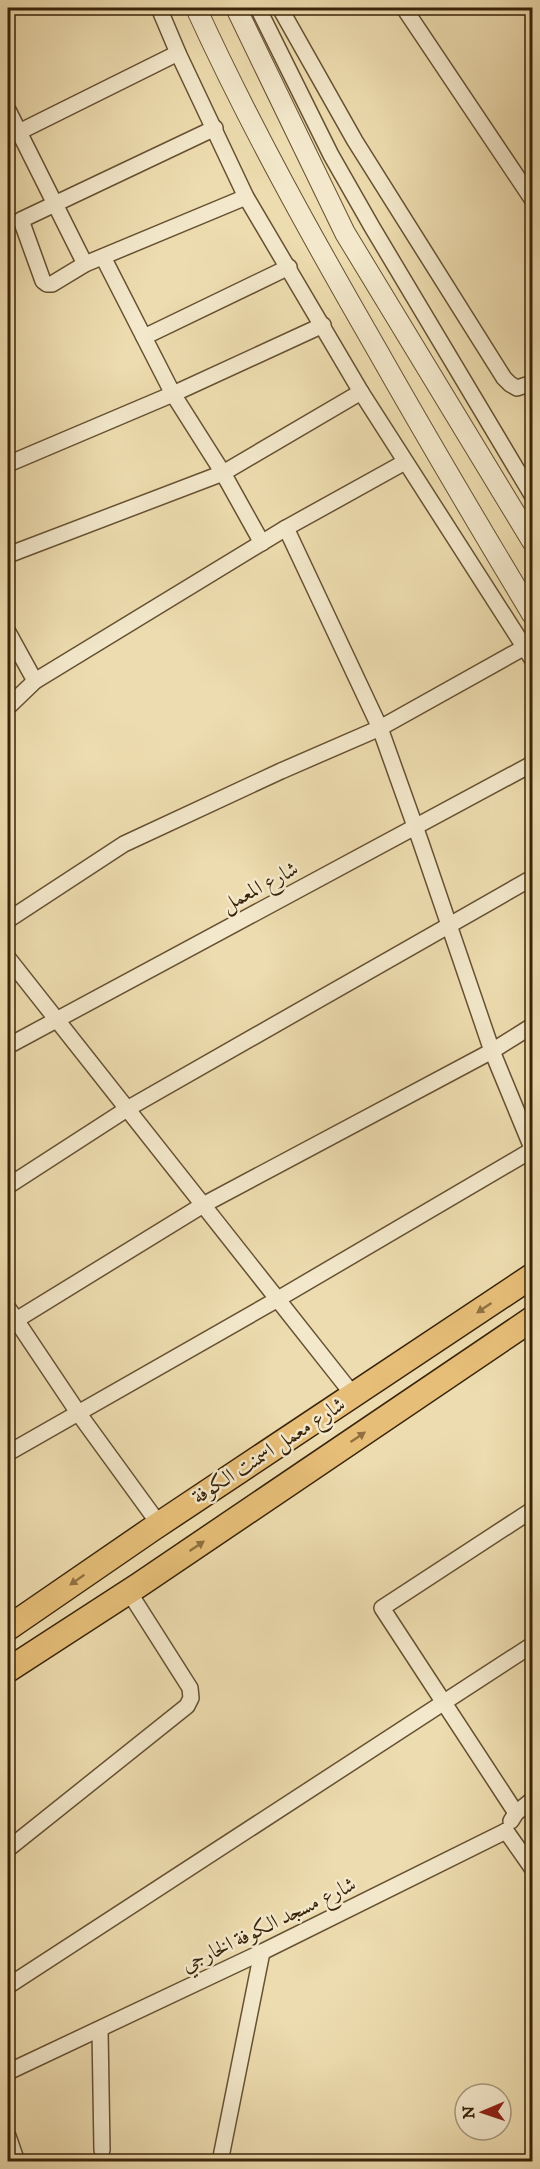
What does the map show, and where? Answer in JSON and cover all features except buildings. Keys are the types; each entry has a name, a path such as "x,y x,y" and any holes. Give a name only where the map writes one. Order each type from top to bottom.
{"main road":[{"name":"شارع معمل اسمنت الكوفة","path":"8,1628 156,1526 532,1276"},
{"name":"شارع معمل اسمنت الكوفة","path":"8,1670 134,1589 532,1319"},
{"path":"156,1526 151,1541 153,1548 162,1560 171,1564"},
{"path":"116,1553 128,1557 138,1569 134,1589"}],"street":[{"path":"8,920 124,844 380,728 529,653 361,392 290,267 246,197 159,8"},
{"path":"196,8 219,58 315,242 457,490 532,614"},
{"path":"236,8 345,233 532,541"},
{"path":"258,8 331,155 532,495"},
{"path":"280,8 355,141 504,378 517,388 532,383"},
{"path":"404,8 532,199"},
{"path":"19,132 178,53"},
{"path":"8,110 85,264"},
{"path":"215,128 14,223 43,281 52,284 85,264 246,197"},
{"path":"103,256 173,394 223,473 262,543"},
{"path":"144,337 290,267"},
{"path":"8,464 173,394 323,325"},
{"path":"374,346 401,325"},
{"path":"8,555 223,473 361,392"},
{"path":"8,707 35,681 286,528 405,462"},
{"path":"8,1453 278,1299 532,1149 492,1050 380,728 286,528"},
{"path":"8,632 35,681"},
{"name":"شارع المعمل","path":"8,1046 532,764"},
{"path":"8,1186 127,1109 532,878"},
{"path":"8,958 354,1395"},
{"path":"156,1526 10,1318 203,1205 492,1050 532,1026"},
{"path":"516,1813 382,1608 532,1510"},
{"path":"8,1849 187,1706 191,1698 190,1688 134,1589"},
{"path":"8,1986 532,1645"},
{"path":"532,1800 516,1813 506,1831 532,1868"},
{"name":"شارع مسجد الكوفة الخارجي","path":"8,2072 262,1952 506,1831"},
{"path":"219,2162 262,1952"},
{"path":"100,2030 102,2150"},
{"path":"8,2136 16,2162"}]}
